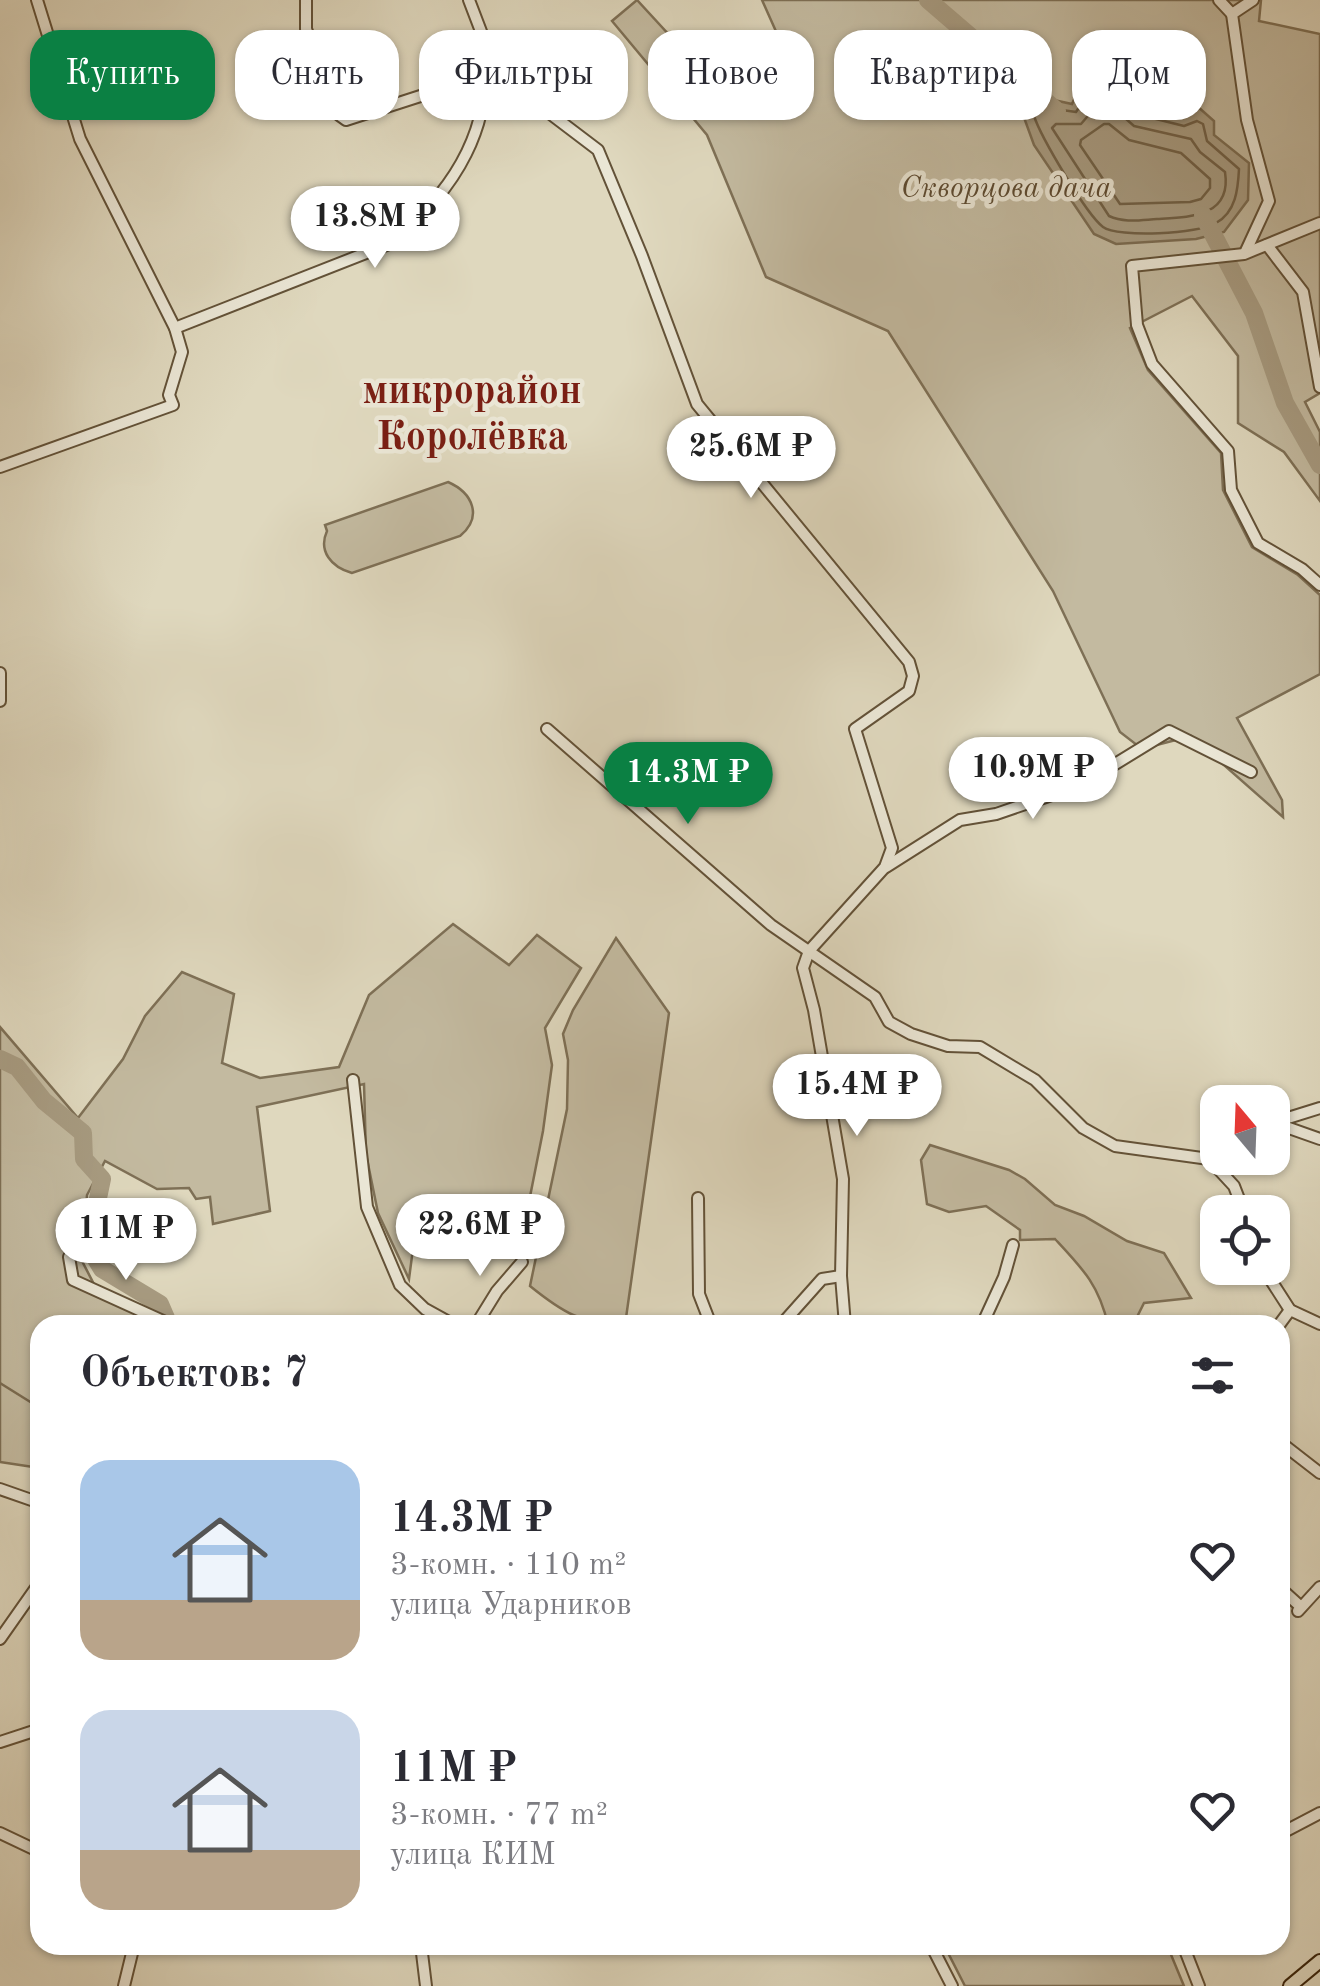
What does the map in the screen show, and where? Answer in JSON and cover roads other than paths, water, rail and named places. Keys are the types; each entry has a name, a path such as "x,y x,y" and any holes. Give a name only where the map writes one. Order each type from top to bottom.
{"main road":[{"path":"1290,1986 1320,1961"}],"street":[{"path":"0,466 173,404 170,395 182,352 175,328 80,139 37,0"},
{"path":"306,0 306,29 339,115 346,120 419,96"},
{"path":"469,0 480,30"},
{"path":"1219,0 1232,14 1247,120 1269,202 1244,254"},
{"path":"1232,14 1253,0"},
{"path":"175,328 389,244 446,190 479,120"},
{"path":"558,120 598,150 698,404 909,662 913,676 910,691 855,728 892,848 885,868"},
{"path":"1320,223 1244,254 1132,266 1137,325 1152,364 1228,451 1230,490 1258,543 1302,569 1320,585"},
{"path":"1268,244 1302,292 1320,387"},
{"path":"0,673 0,701"},
{"path":"546,729 725,887 875,998 889,1022 948,1046 980,1047 1035,1080 1083,1128 1115,1146 1200,1158"},
{"path":"845,1315 840,1276 843,1180 814,1010 803,968 809,951 885,868 960,820 996,814 1081,785 1168,731 1251,772"},
{"path":"353,1080 366,1207 400,1285 435,1315"},
{"path":"1290,1117 1320,1108"},
{"path":"1290,1128 1320,1139"},
{"path":"698,1198 698,1294 707,1315"},
{"path":"987,1315 1014,1244"},
{"path":"70,1257 73,1280 150,1315"},
{"path":"482,1315 496,1291 522,1262"},
{"path":"790,1315 822,1278 840,1276"},
{"path":"1274,1285 1290,1310 1320,1324"},
{"path":"1286,1315 1290,1310"},
{"path":"1290,1450 1320,1473"},
{"path":"0,1489 30,1501"},
{"path":"1290,1598 1300,1609 1320,1586"},
{"path":"0,1639 30,1596"},
{"path":"0,1742 30,1732"},
{"path":"1290,1828 1320,1812"},
{"path":"0,1833 30,1847"},
{"path":"124,1986 132,1955"},
{"path":"422,1955 426,1986"},
{"path":"936,1955 952,1986"},
{"path":"1186,1955 1199,1986"}],"water":[{"path":"1052,100 1072,104 1072,120 1206,120 1206,114 1214,121 1214,135 1249,163 1248,200 1224,232 1196,239 1116,244 1094,234 1034,145 1025,120 1052,120"}],"waterway":[{"path":"928,0 1057,111"},
{"path":"1203,215 1254,313 1285,403 1320,465"},
{"path":"0,1059 17,1067 44,1101 83,1133 84,1159 102,1179 88,1246 102,1269 160,1304 165,1315"},
{"path":"0,1383 30,1402"}],"district":[{"name":"микрорайон Королёвка","path":"472,412"}],"park label":[{"name":"Скворцова дача","path":"1006,187"}]}
